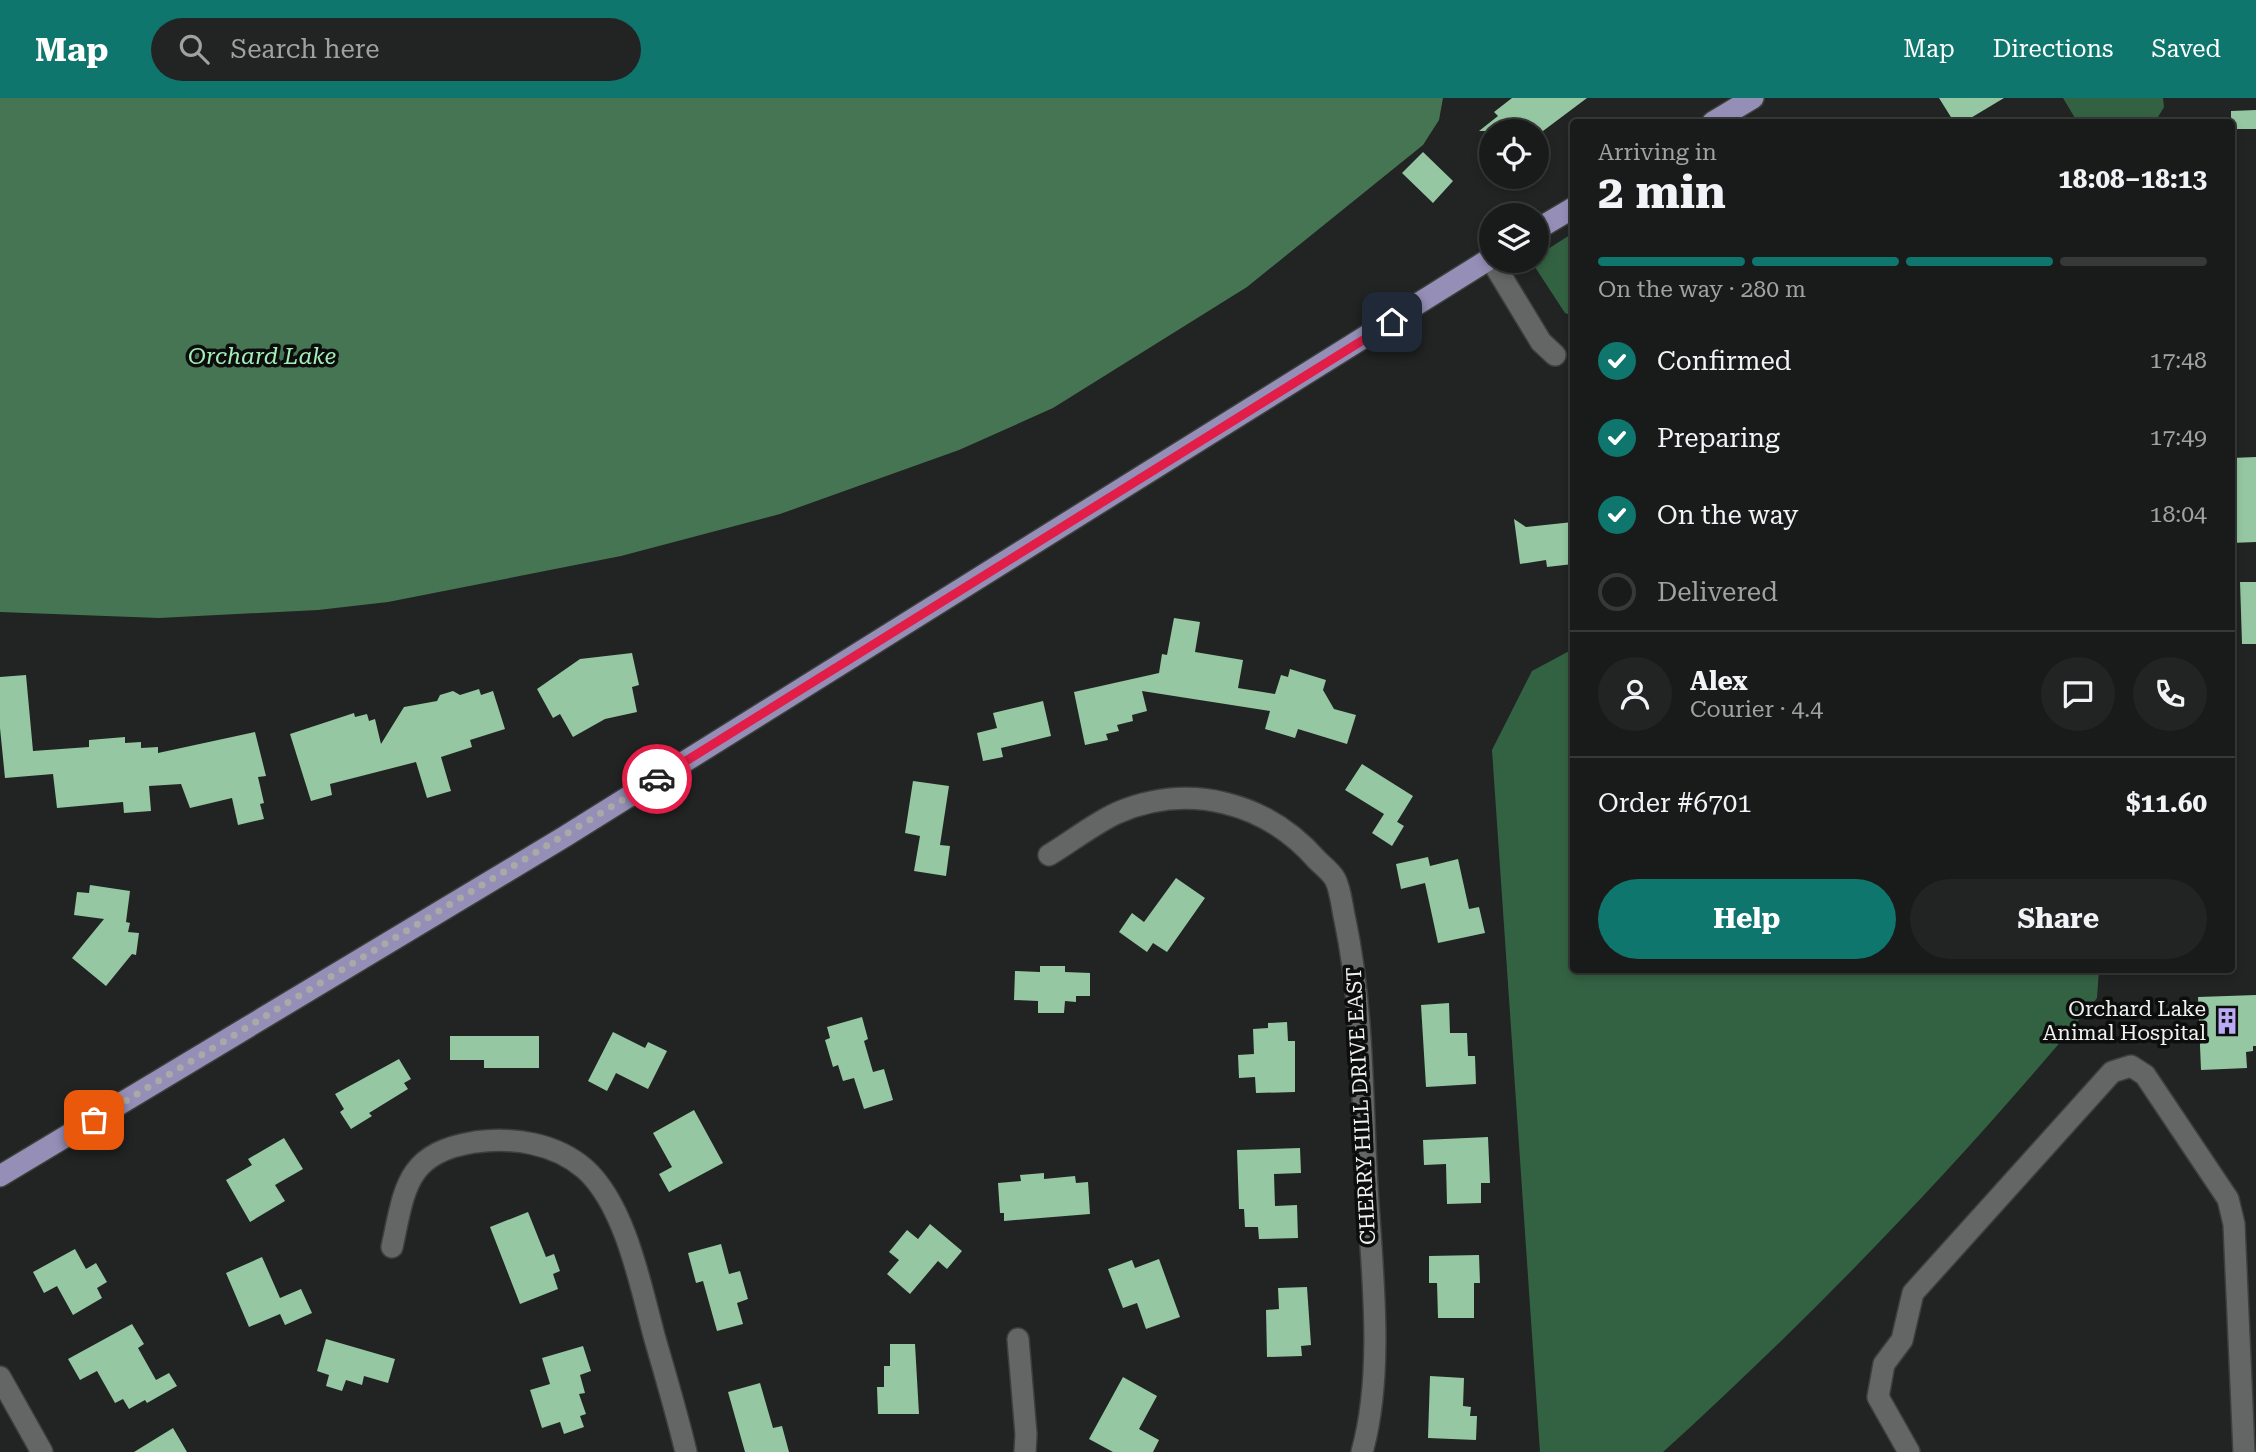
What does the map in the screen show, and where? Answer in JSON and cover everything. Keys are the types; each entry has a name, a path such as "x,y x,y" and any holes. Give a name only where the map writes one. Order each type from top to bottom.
{"main road":[{"path":"1718,119 1753,98"},
{"path":"1549,222 1570,210"},
{"path":"0,1176 564,837 1479,266"}],"street":[{"path":"1499,273 1541,342 1555,355"},
{"name":"CHERRY HILL DRIVE EAST","path":"1049,855 1115,814 1166,798 1201,797 1253,810 1298,838 1336,880 1352,953 1358,1006 1371,1275 1374,1374 1372,1417 1362,1452"},
{"path":"1909,1452 1878,1397 1884,1364 1902,1340 1913,1293 2112,1072 2131,1066 2145,1076 2228,1199 2234,1224 2244,1452"},
{"path":"392,1247 405,1186 415,1168 437,1151 493,1140 525,1141 563,1154 585,1170 607,1197 631,1253 686,1452"},
{"path":"1018,1339 1026,1434 1025,1452"},
{"path":"0,1377 42,1452"}],"shaded area":[{"path":"2063,98 2163,98 2164,107 2157,119 2075,118"},
{"path":"1570,235 1570,315 1565,313 1539,273 1549,273 1549,248"},
{"path":"1570,651 1570,973 2099,973 2097,998 1942,1176 1833,1289 1663,1452 1540,1452 1492,750 1532,671"}],"water":[{"name":"Orchard Lake","path":"0,98 1443,98 1439,120 1423,145 1247,287 1053,408 959,450 780,514 621,556 388,602 318,610 159,618 0,612"}],"building":[{"path":"1512,98 1587,98 1549,126 1549,119 1494,119 1498,116 1494,112"},
{"path":"1939,98 2004,98 1969,119 1952,119"},
{"path":"2256,110 2256,129 2235,129 2235,119 2231,119 2231,111"},
{"path":"1423,152 1453,181 1433,203 1402,173"},
{"path":"2256,457 2256,542 2235,543 2235,458"},
{"path":"1514,519 1526,527 1570,522 1570,564 1547,567 1546,560 1520,564"},
{"path":"2240,582 2256,582 2256,644 2242,644"},
{"path":"1174,618 1200,622 1195,652 1243,660 1238,688 1275,694 1281,675 1288,677 1290,669 1326,680 1323,690 1334,709 1356,715 1347,744 1298,729 1295,738 1265,729 1270,711 1142,691 1147,711 1132,715 1133,721 1117,725 1119,731 1106,734 1108,740 1085,745 1074,692 1159,673 1162,654 1167,655"},
{"path":"632,653 639,685 632,687 637,712 605,719 573,737 560,714 553,718 537,689 580,659"},
{"path":"26,675 33,751 89,747 89,740 125,737 125,743 141,742 141,748 158,747 158,753 255,732 266,776 258,777 264,803 260,804 264,819 238,825 232,798 190,808 181,784 149,786 151,811 124,813 123,802 57,808 53,774 5,778 0,728 0,677"},
{"path":"479,689 481,695 493,691 505,729 470,740 472,747 441,757 451,791 427,798 416,762 330,784 332,795 311,801 290,734 354,713 355,717 367,714 369,721 375,719 381,744 404,707 437,701 440,695 453,691 460,695"},
{"path":"1043,701 1051,736 1001,748 1003,757 983,761 977,733 997,728 993,713"},
{"path":"1362,764 1413,796 1397,822 1345,790"},
{"path":"913,781 949,786 940,845 950,846 946,876 914,871 920,836 905,833"},
{"path":"1384,814 1404,826 1392,846 1372,833"},
{"path":"1428,857 1430,866 1458,859 1469,909 1479,907 1485,933 1438,943 1425,883 1401,889 1396,864"},
{"path":"1176,878 1205,898 1167,952 1153,943 1147,952 1119,932 1132,913 1144,922"},
{"path":"90,885 130,891 126,922 130,923 128,932 139,933 136,955 132,954 106,986 72,958 104,919 74,915 77,892 89,893"},
{"path":"1040,966 1065,966 1065,972 1090,973 1090,996 1076,996 1076,1002 1065,1001 1064,1013 1038,1013 1038,1001 1014,1000 1015,971 1040,972"},
{"name":"Orchard Lake Animal Hospital","path":"2256,995 2256,1046 2253,1046 2253,1051 2246,1052 2247,1068 2201,1070 2198,997"},
{"path":"1449,1003 1450,1033 1467,1033 1468,1056 1475,1056 1476,1084 1426,1087 1421,1005"},
{"path":"862,1017 868,1039 864,1041 873,1072 884,1069 893,1100 864,1109 854,1078 843,1081 838,1065 833,1067 825,1040 830,1038 827,1027"},
{"path":"1287,1022 1288,1041 1295,1041 1295,1092 1256,1093 1255,1077 1239,1078 1238,1055 1254,1054 1253,1029 1268,1028 1268,1023"},
{"path":"613,1032 645,1048 648,1042 667,1051 648,1089 616,1073 607,1091 588,1081"},
{"path":"450,1036 539,1036 539,1068 484,1068 484,1060 450,1060"},
{"path":"399,1059 411,1079 404,1083 408,1089 369,1113 372,1116 351,1129 340,1112 344,1109 335,1094"},
{"path":"694,1110 723,1163 669,1192 659,1174 672,1167 653,1133"},
{"path":"1488,1137 1490,1183 1481,1183 1481,1203 1447,1204 1446,1164 1424,1165 1423,1140"},
{"path":"284,1138 303,1169 275,1185 285,1201 250,1222 226,1180 252,1165 248,1159"},
{"path":"1300,1148 1301,1173 1274,1174 1275,1206 1297,1205 1298,1238 1259,1239 1258,1227 1245,1227 1244,1209 1239,1209 1237,1150"},
{"path":"1044,1173 1044,1179 1075,1176 1076,1183 1088,1182 1090,1214 1004,1221 1004,1213 1000,1213 998,1183 1021,1181 1020,1175"},
{"path":"528,1212 546,1257 554,1254 560,1271 553,1274 558,1289 520,1304 490,1227"},
{"path":"930,1224 962,1251 947,1269 938,1261 910,1294 887,1274 899,1260 889,1252 907,1230 918,1239"},
{"path":"721,1244 729,1274 740,1271 748,1299 737,1303 743,1324 717,1331 703,1281 696,1283 688,1253"},
{"path":"75,1249 86,1269 96,1263 107,1282 97,1288 102,1298 73,1315 57,1286 44,1293 33,1272"},
{"path":"1479,1255 1480,1283 1474,1283 1474,1318 1438,1318 1437,1283 1429,1283 1429,1256"},
{"path":"262,1257 280,1298 301,1289 312,1313 285,1325 280,1314 249,1327 226,1273"},
{"path":"1159,1259 1180,1317 1146,1329 1137,1303 1123,1308 1108,1269 1132,1260 1135,1268"},
{"path":"1307,1287 1311,1345 1301,1346 1302,1356 1267,1357 1266,1310 1279,1309 1278,1288"},
{"path":"132,1324 144,1344 138,1348 156,1380 169,1373 177,1386 147,1403 145,1400 129,1409 123,1399 115,1403 97,1371 80,1380 68,1359"},
{"path":"326,1339 395,1359 388,1383 364,1376 362,1385 346,1380 342,1391 326,1386 329,1375 317,1371"},
{"path":"890,1344 915,1344 919,1414 878,1414 877,1387 884,1387 884,1366 890,1366"},
{"path":"583,1346 591,1371 580,1375 585,1393 579,1394 586,1414 580,1416 584,1427 564,1434 560,1422 542,1428 530,1390 550,1384 542,1358"},
{"path":"1430,1376 1464,1378 1463,1406 1471,1407 1470,1416 1477,1416 1476,1440 1428,1438"},
{"path":"1123,1377 1157,1396 1139,1429 1159,1440 1153,1452 1113,1452 1089,1439"},
{"path":"760,1383 773,1428 782,1426 789,1452 745,1452 728,1392"},
{"path":"173,1428 187,1452 134,1452"}],"way so far":[{"path":"94,1120 306,995 657,779"}],"place":[{"name":"Orchard Lake Animal Hospital","path":"2227,1021"}],"route":[{"path":"657,779 1392,322"}]}
